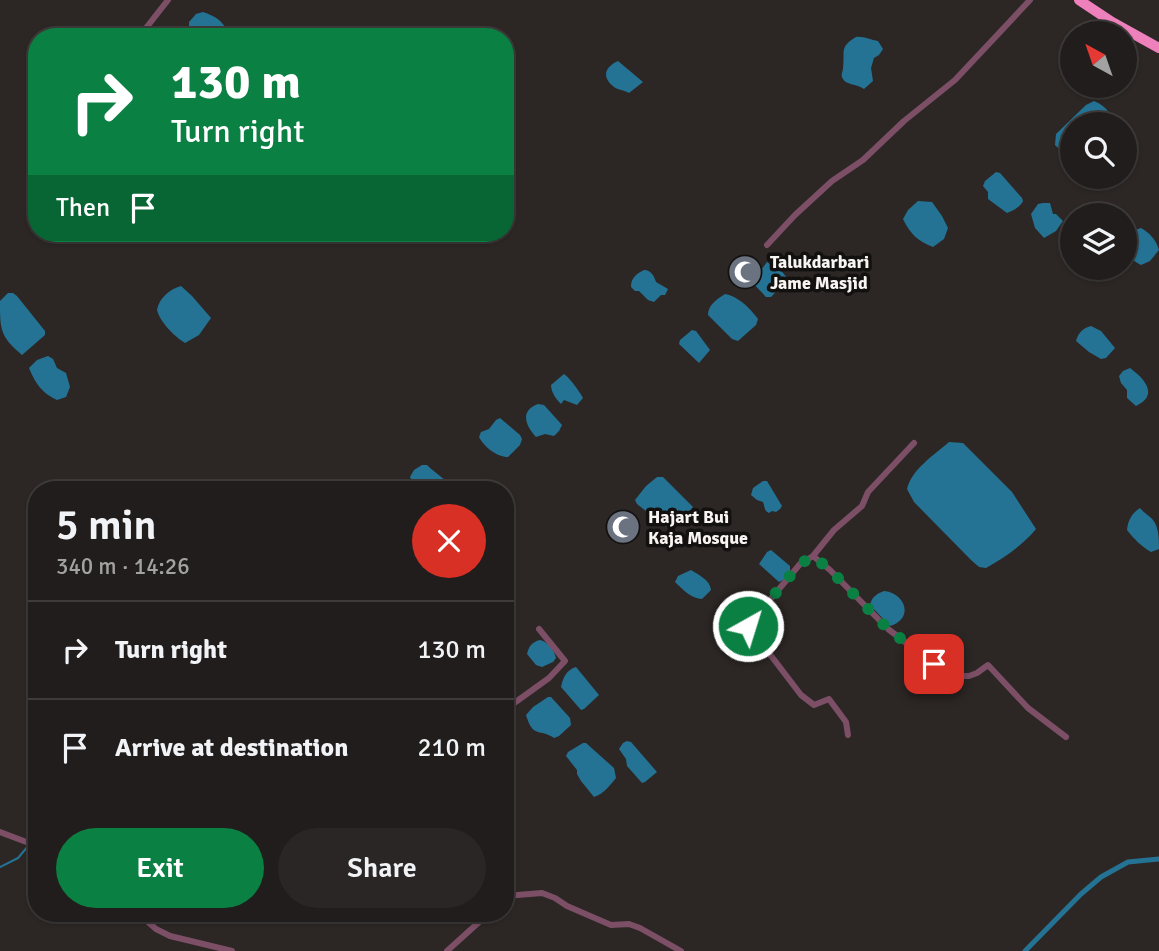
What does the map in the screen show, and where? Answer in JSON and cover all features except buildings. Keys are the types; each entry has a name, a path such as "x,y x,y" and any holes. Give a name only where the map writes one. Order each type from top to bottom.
{"highway":[{"path":"1079,0 1159,48"}],"street":[{"path":"146,28 168,0"},
{"path":"767,245 832,181 863,160 904,121 955,80 1030,0"},
{"path":"848,735 846,722 829,699 814,705 801,695 772,657 753,638 748,626 800,564 813,556 834,530 862,506 867,492 914,443"},
{"path":"813,556 888,629 934,664 954,676 969,676 988,665 1028,708 1066,737"},
{"path":"514,703 549,678 565,661 538,629"},
{"path":"0,832 28,843"},
{"path":"514,895 542,893 611,925 629,924 640,928 681,951"},
{"path":"148,922 170,936 232,951"},
{"path":"447,951 479,922"}],"water":[{"path":"203,12 215,17 225,28 191,28 189,22 196,14"},
{"path":"856,37 878,41 883,49 874,58 871,68 873,81 864,89 845,81 842,76 845,47"},
{"path":"618,61 643,82 629,93 616,88 607,80 606,72"},
{"path":"1094,101 1108,112 1079,112"},
{"path":"1060,130 1060,150 1055,145 1056,134"},
{"path":"996,172 1000,173 1023,201 1016,209 1007,213 988,199 988,192 983,186"},
{"path":"918,201 932,202 948,228 944,239 933,247 915,236 903,219"},
{"path":"1050,203 1053,214 1060,218 1060,225 1056,231 1044,238 1035,228 1031,214 1038,204"},
{"path":"1141,228 1147,232 1159,250 1150,261 1141,265 1137,262 1137,230"},
{"path":"767,262 781,271 787,280 771,297 766,297 752,282"},
{"path":"644,270 650,272 656,282 668,289 665,295 661,295 654,302 631,287 634,277"},
{"path":"181,286 211,318 199,335 185,343 168,328 157,310 166,295"},
{"path":"8,293 17,296 45,331 45,335 22,355 9,343 1,326 0,301"},
{"path":"725,294 735,297 758,319 756,325 738,341 732,339 708,315 711,305"},
{"path":"1091,326 1101,331 1115,348 1106,358 1101,359 1076,341 1081,331"},
{"path":"692,330 696,331 710,350 699,363 679,344"},
{"path":"48,356 53,359 57,368 66,373 70,387 66,397 57,400 40,387 29,368 37,360"},
{"path":"1130,368 1145,382 1148,392 1143,402 1136,406 1127,398 1127,390 1119,376"},
{"path":"564,374 583,398 577,405 564,400 561,404 553,393 551,385"},
{"path":"538,404 544,405 562,425 554,436 545,434 536,437 529,428 526,415"},
{"path":"500,418 522,439 520,445 508,457 491,451 479,437 481,432 489,429"},
{"path":"949,442 963,443 1012,492 1036,529 1013,551 986,568 979,567 971,560 914,502 907,489 919,469"},
{"path":"427,465 445,481 412,481 410,477 414,470"},
{"path":"657,477 663,477 693,507 674,528 666,527 635,500"},
{"path":"767,481 782,506 776,512 767,512 763,502 751,495 753,488"},
{"path":"1140,508 1153,520 1158,530 1159,549 1151,552 1127,530 1131,517"},
{"path":"771,550 790,566 785,579 779,582 759,564"},
{"path":"691,570 709,583 711,590 702,599 691,595 675,582 678,576"},
{"path":"884,591 898,596 904,607 902,618 890,626 870,605 875,596"},
{"path":"540,640 550,647 556,658 542,667 536,665 527,654 531,645"},
{"path":"576,667 599,695 581,710 561,687 566,675"},
{"path":"548,697 570,718 571,725 554,738 534,730 526,715"},
{"path":"627,741 631,742 657,772 645,782 642,783 627,766 619,749"},
{"path":"583,743 614,768 616,778 604,792 594,797 566,756"}],"waterway":[{"path":"0,867 18,858 28,846"},
{"path":"1025,951 1101,877 1128,862 1159,859"}],"place":[{"name":"Talukdarbari Jame Masjid","path":"745,272"},
{"name":"Hajart Bui Kaja Mosque","path":"623,527"}],"route":[{"path":"748,626 800,564 813,556 888,629 934,664"}]}
